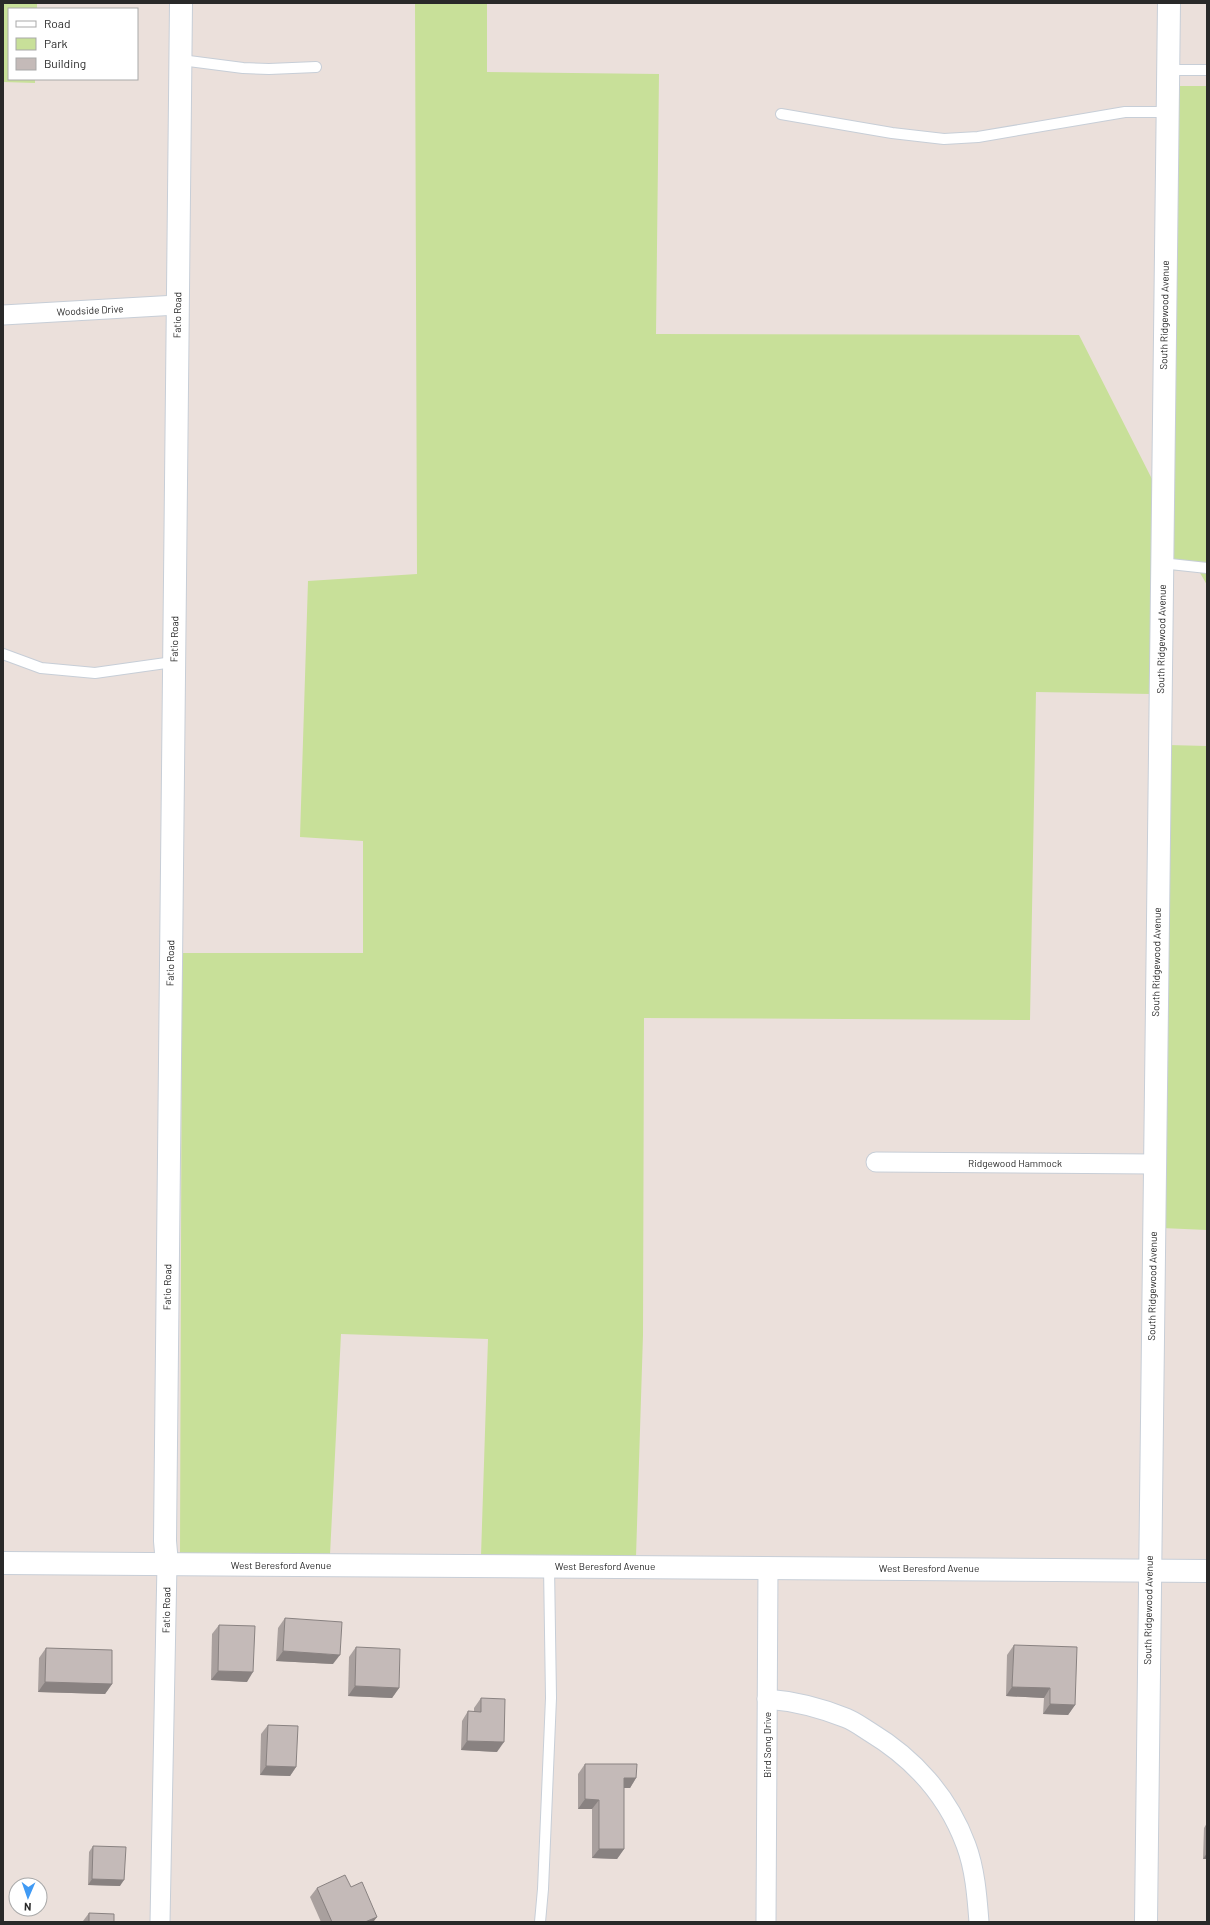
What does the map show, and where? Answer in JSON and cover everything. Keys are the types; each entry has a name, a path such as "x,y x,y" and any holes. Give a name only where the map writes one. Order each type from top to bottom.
{"street":[{"name":"Fatio Road","path":"160,1922 167,1564 164,1541 181,3"},
{"name":"South Ridgewood Avenue","path":"1146,1922 1161,563 1169,3"},
{"name":"Woodside Drive","path":"3,315 177,306"},
{"name":"Ridgewood Hammock","path":"876,1162 1154,1164"},
{"name":"West Beresford Avenue","path":"3,1563 1207,1571"},
{"name":"Bird Song Drive","path":"766,1922 768,1567"},
{"path":"767,1699 788,1700 847,1718 888,1743 921,1772 947,1804 966,1845 976,1885 978,1922"}],"lane":[{"path":"181,60 243,68 269,69 316,67"},
{"path":"1169,70 1207,70"},
{"path":"781,114 892,133 944,139 978,137 1125,112 1167,112"},
{"path":"1161,563 1207,568"},
{"path":"3,654 41,668 95,673 173,662"},
{"path":"540,1922 543,1889 551,1698 549,1566"}],"green space":[{"path":"3,3 37,3 37,8 8,8 8,80 35,80 35,83 3,82"},
{"path":"415,3 487,3 487,72 659,74 656,334 1079,335 1154,483 1151,694 1036,692 1030,1020 644,1018 643,1335 636,1557 481,1556 488,1339 341,1334 330,1555 180,1553 182,953 363,953 363,841 300,837 308,581 417,574"},
{"path":"1177,86 1207,86 1207,585 1199,571 1170,570"},
{"path":"1168,745 1207,746 1207,1230 1162,1228"}],"building":[{"path":"285,1618 342,1622 340,1655 283,1651"},
{"path":"219,1625 255,1626 253,1672 218,1671"},
{"path":"1014,1645 1077,1647 1075,1705 1050,1704 1050,1688 1012,1687"},
{"path":"356,1647 400,1649 399,1688 355,1686"},
{"path":"46,1648 112,1650 112,1684 45,1682"},
{"path":"481,1698 505,1699 504,1742 467,1741 468,1711 481,1712"},
{"path":"268,1725 298,1726 296,1767 266,1766"},
{"path":"585,1764 637,1764 636,1778 624,1778 624,1849 599,1849 599,1800 585,1799"},
{"path":"93,1846 126,1847 124,1880 92,1879"},
{"path":"345,1875 351,1887 362,1882 377,1917 365,1922 332,1922 317,1888"},
{"path":"89,1913 114,1914 114,1922 89,1922"}]}
